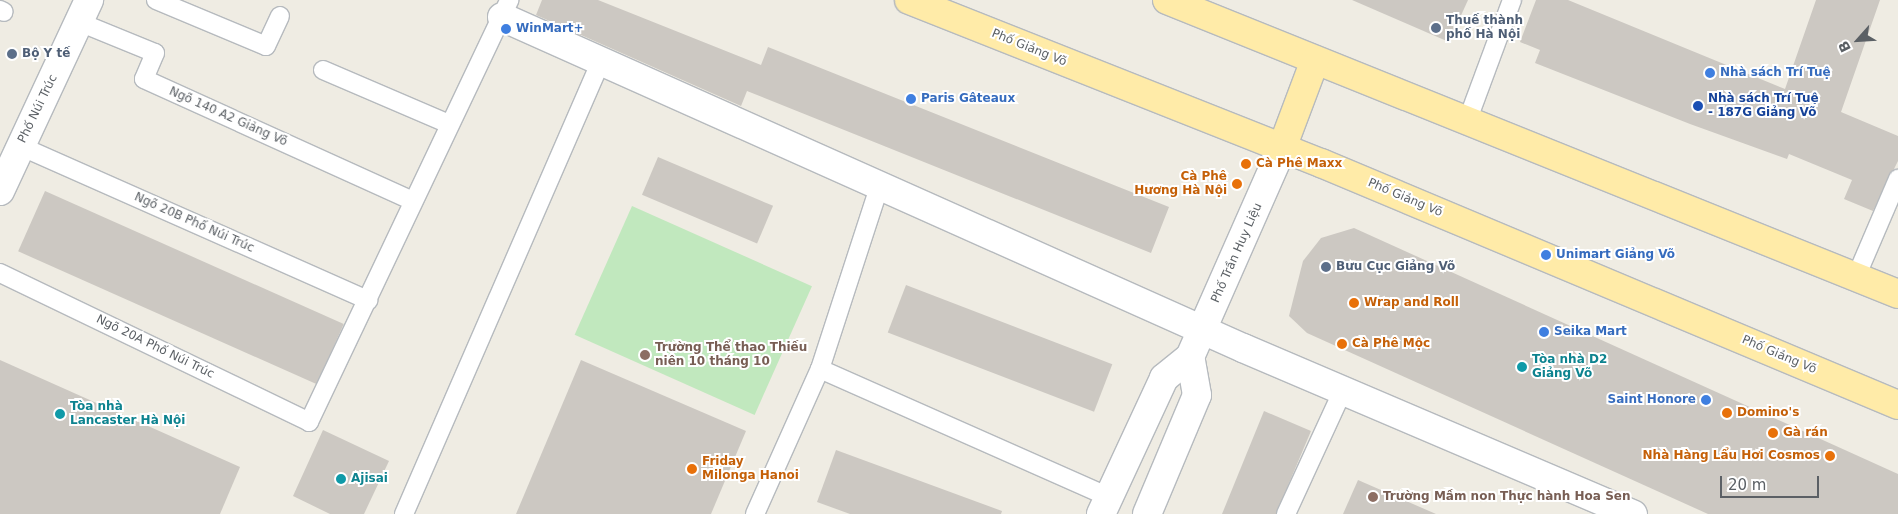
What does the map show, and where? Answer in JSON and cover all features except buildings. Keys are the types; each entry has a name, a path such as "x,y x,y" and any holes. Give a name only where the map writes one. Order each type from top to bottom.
{"main road":[{"name":"Phố Giảng Võ","path":"909,0 1282,148 1898,404"},
{"path":"1167,0 1468,119 1898,294"},
{"path":"1282,148 1315,60"}],"street":[{"path":"506,8 601,62 879,187 1342,392 1632,514"},
{"name":"Phố Núi Trúc","path":"0,191 84,11"},
{"name":"Phố Trần Huy Liệu","path":"1105,506 1164,378 1190,357 1282,148"},
{"path":"1147,514 1197,396 1190,357"}],"lane":[{"path":"156,0 266,46 280,16"},
{"path":"1468,119 1512,0"},
{"path":"368,300 413,201 506,8"},
{"name":"Ngõ 140 A2 Giảng Võ","path":"84,11 155,53 144,79 413,201"},
{"path":"404,514 601,62"},
{"path":"323,70 450,124"},
{"name":"Ngõ 20B Phố Núi Trúc","path":"20,146 368,300"},
{"path":"1856,277 1898,179"},
{"path":"754,514 820,369 879,187"},
{"name":"Ngõ 20A Phố Núi Trúc","path":"0,273 309,422 368,300"},
{"path":"820,369 1105,506"},
{"path":"1286,514 1342,392"}],"green space":[{"path":"632,206 812,286 755,415 575,335"}],"place":[{"name":"Thuế thành phố Hà Nội","path":"1436,28"},
{"name":"WinMart+","path":"506,29"},
{"name":"Bộ Y tế","path":"12,54"},
{"name":"Nhà sách Trí Tuệ","path":"1710,73"},
{"name":"Paris Gâteaux","path":"911,99"},
{"name":"Nhà sách Trí Tuệ - 187G Giảng Võ","path":"1698,106"},
{"name":"Cà Phê Maxx","path":"1246,164"},
{"name":"Cà Phê Hương Hà Nội","path":"1237,184"},
{"name":"Unimart Giảng Võ","path":"1546,255"},
{"name":"Bưu Cục Giảng Võ","path":"1326,267"},
{"name":"Wrap and Roll","path":"1354,303"},
{"name":"Seika Mart","path":"1544,332"},
{"name":"Cà Phê Mộc","path":"1342,344"},
{"name":"Trường Thể thao Thiếu niên 10 tháng 10","path":"645,355"},
{"name":"Tòa nhà D2 Giảng Võ","path":"1522,367"},
{"name":"Saint Honore","path":"1706,400"},
{"name":"Domino's","path":"1727,413"},
{"name":"Tòa nhà Lancaster Hà Nội","path":"60,414"},
{"name":"Gà rán","path":"1773,433"},
{"name":"Nhà Hàng Lẩu Hơi Cosmos","path":"1830,456"},
{"name":"Friday Milonga Hanoi","path":"692,469"},
{"name":"Ajisai","path":"341,479"},
{"name":"Trường Mầm non Thực hành Hoa Sen","path":"1373,497"}]}
